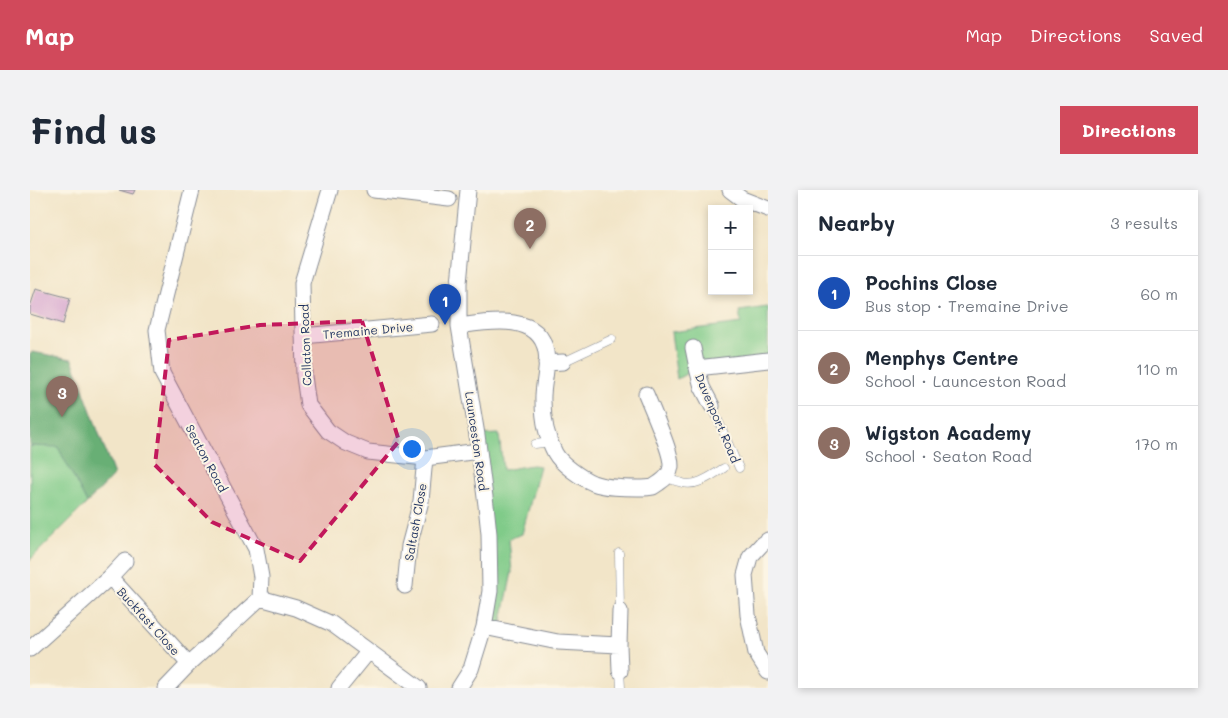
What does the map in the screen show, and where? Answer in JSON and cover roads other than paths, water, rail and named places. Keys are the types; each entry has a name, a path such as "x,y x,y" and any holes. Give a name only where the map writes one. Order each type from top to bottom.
{"street":[{"name":"Seaton Road","path":"192,190 157,330 162,373 256,549 261,577 260,598"},
{"name":"Collaton Road","path":"330,190 302,283 304,376 308,405 328,431 346,443 368,452 425,458 479,451"},
{"path":"374,190 449,199"},
{"name":"Launceston Road","path":"459,688 471,669 484,627 490,590 489,534 477,434 459,326 459,284 468,190"},
{"path":"730,190 742,199 768,210"},
{"path":"459,326 489,321 510,322 524,325 534,331 542,340 546,352 542,400 551,442 556,454 576,474 594,484 612,487 653,487 667,478 671,468 670,456 664,436 646,394"},
{"name":"Tremaine Drive","path":"303,336 432,324"},
{"name":"Davenport Road","path":"693,348 702,387 712,406"},
{"name":"Davenport Road","path":"697,368 768,360"},
{"path":"546,363 563,362"},
{"name":"Saltash Close","path":"405,586 409,546 421,500 425,458"},
{"path":"768,540 750,557 745,575 748,615 756,653 768,672"},
{"name":"Buckfast Close","path":"30,649 110,577 125,561"},
{"name":"Buckfast Close","path":"110,577 189,664"},
{"path":"166,688 260,598 296,608 332,624 419,688"},
{"path":"620,611 620,671"},
{"path":"484,627 558,642 619,645"},
{"path":"339,688 369,651"}],"lane":[{"path":"563,362 612,339"},
{"name":"Davenport Road","path":"712,406 739,468"},
{"path":"535,444 551,442"},
{"path":"667,478 684,484 693,484 724,468"},
{"path":"620,553 620,611"},
{"path":"620,671 622,688"}],"place":[{"name":"Menphys Centre","path":"530,249"},
{"name":"Pochins Close","path":"445,325"},
{"name":"Wigston Academy","path":"62,417"}]}
